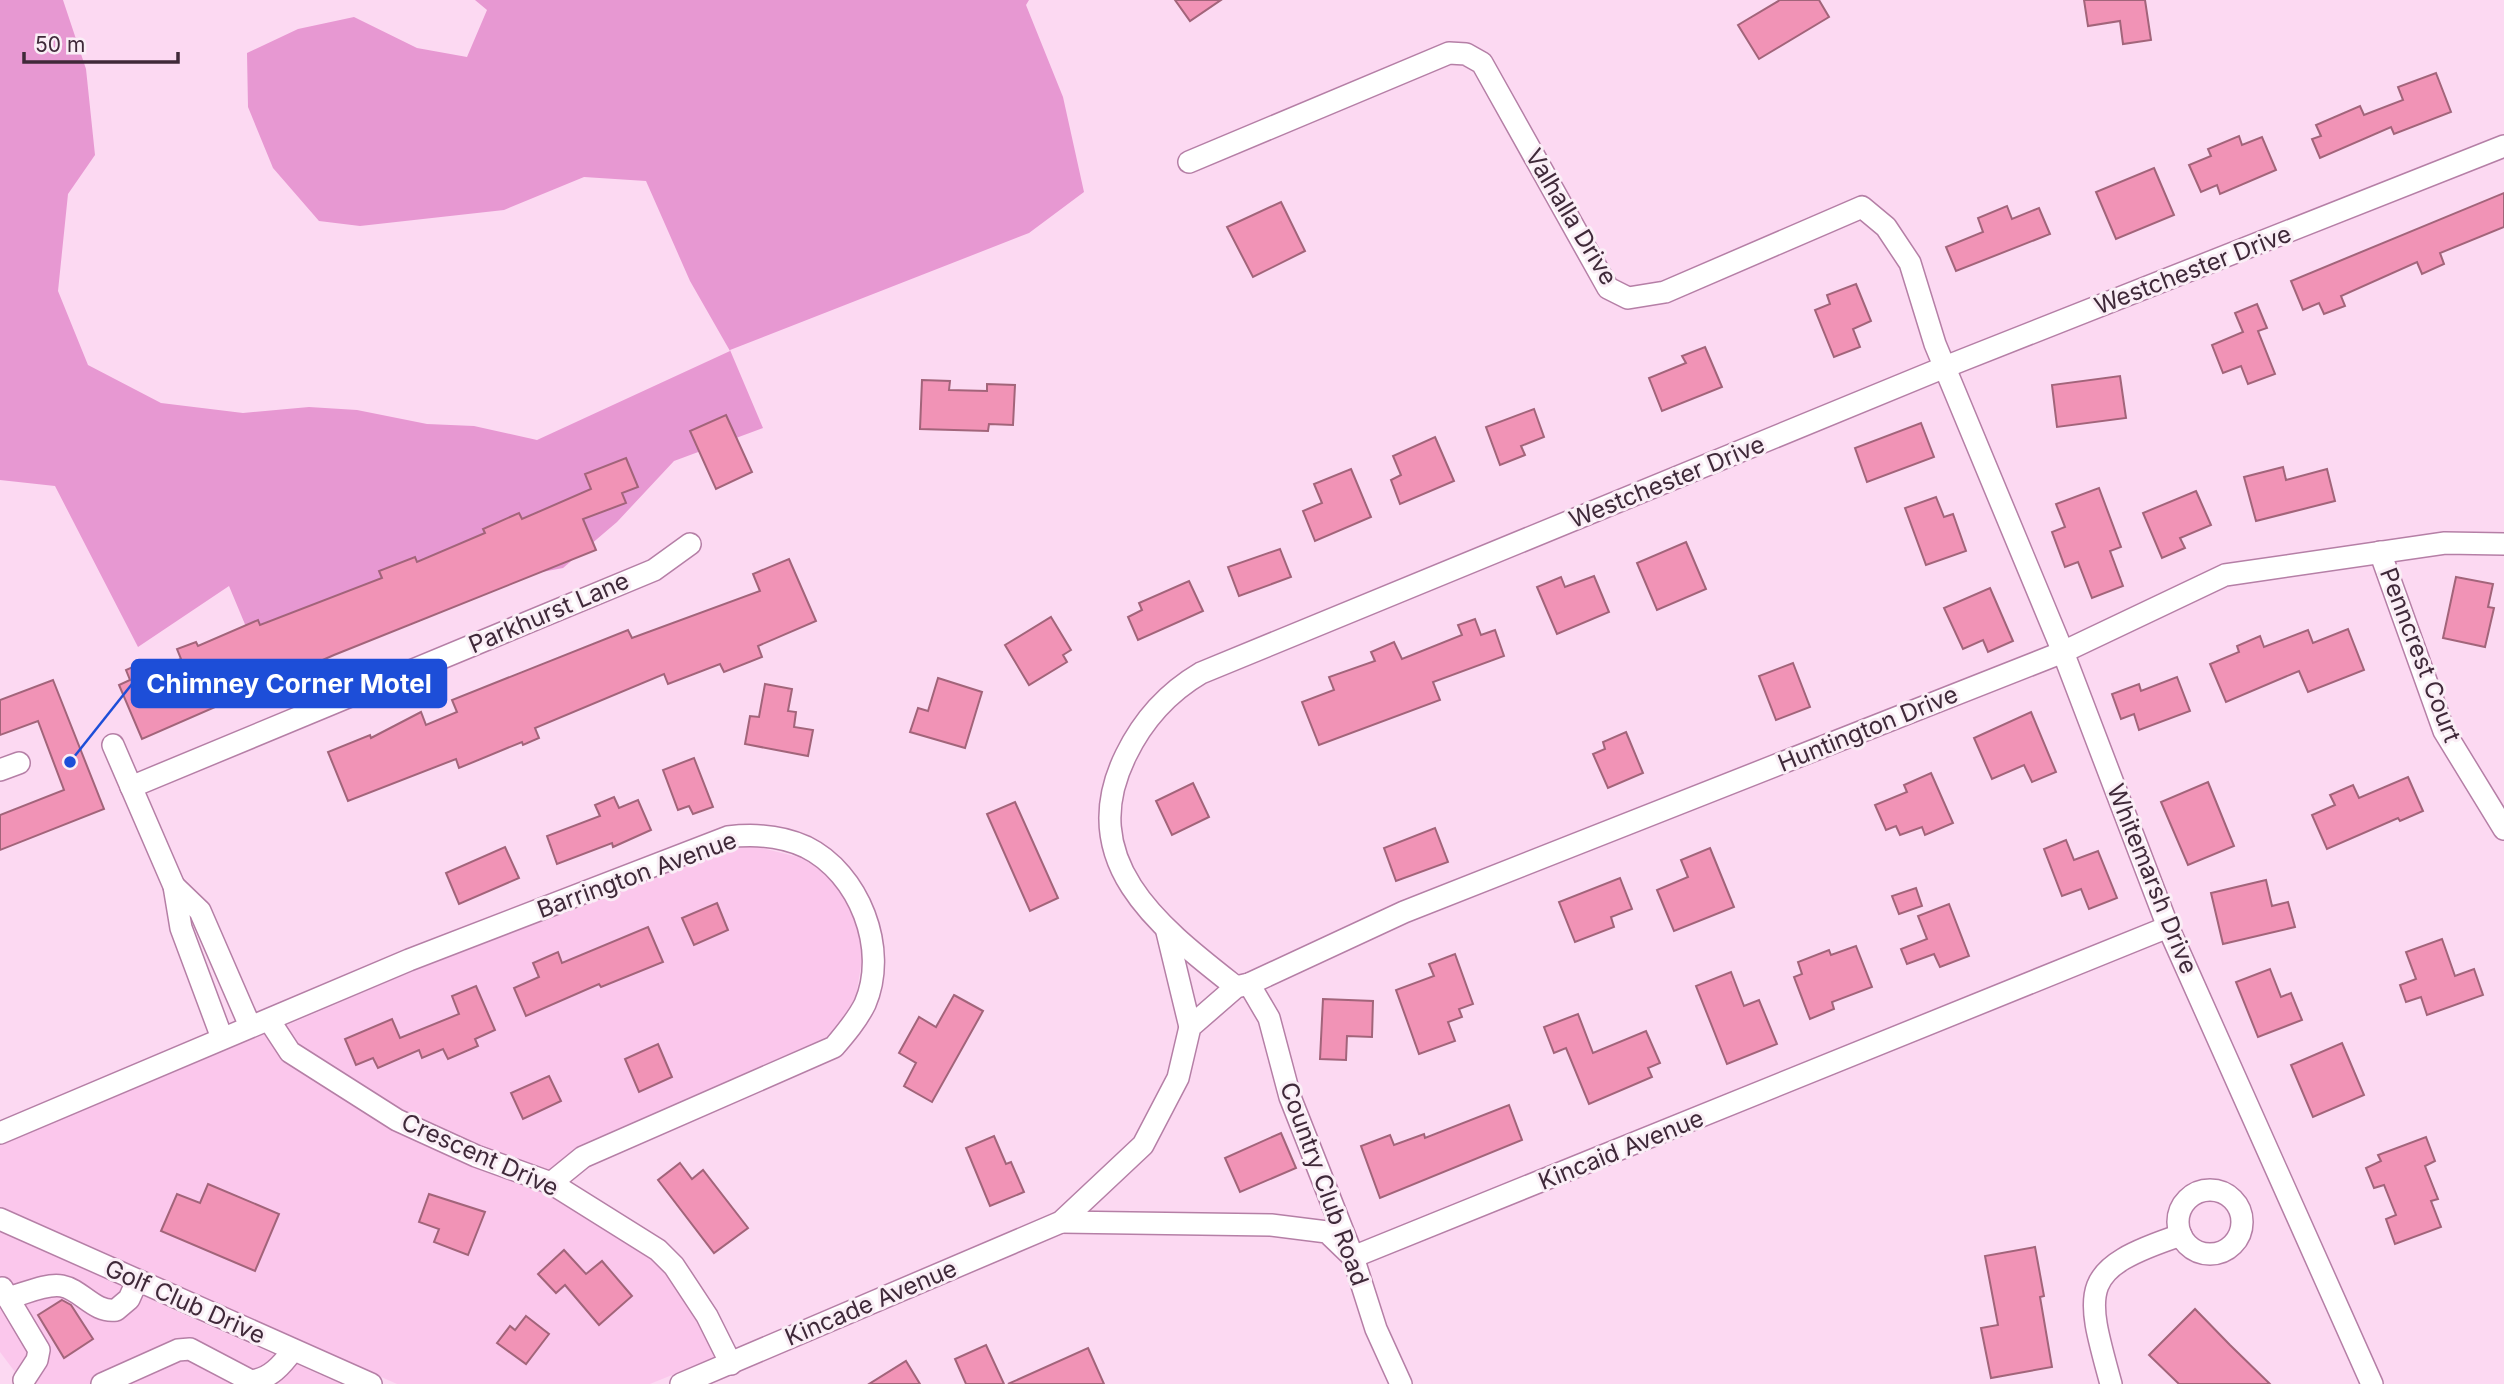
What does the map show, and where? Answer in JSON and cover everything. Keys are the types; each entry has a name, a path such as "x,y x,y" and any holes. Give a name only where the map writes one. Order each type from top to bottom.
{"street":[{"name":"Valhalla Drive","path":"1189,162 1449,53 1466,54 1482,63 1608,288 1629,298 1665,292 1862,207 1886,227 1910,263 1945,367"},
{"name":"Westchester Drive","path":"1243,985 1167,932 1126,879 1111,843 1110,815 1116,775 1140,726 1181,685 1201,673 1945,367 2504,146"},
{"name":"Whitemarsh Drive","path":"1945,367 2063,652 2168,927 2372,1384"},
{"name":"Huntington Drive","path":"1190,1027 1243,985 1404,912 2063,652 2225,575 2445,543 2504,544"},
{"name":"Parkhurst Lane","path":"131,787 654,570 690,544"},
{"name":"Penncrest Court","path":"2380,552 2444,731 2504,829"},
{"path":"113,745 174,886 181,928 222,1038"},
{"name":"Barrington Avenue","path":"0,1133 409,960 728,837 753,834 806,847 826,861 850,886 868,923 874,955 866,1001 853,1025 834,1047 583,1157 551,1183"},
{"name":"Crescent Drive","path":"174,886 200,911 259,1023 290,1052 397,1120 475,1156 551,1183 658,1250 674,1266 707,1316 731,1364"},
{"name":"Kincaid Avenue","path":"1353,1257 1502,1199 2168,927"},
{"path":"1061,1222 1143,1145 1178,1078 1190,1027 1167,932"},
{"name":"Country Club Road","path":"1243,985 1269,1018 1290,1097 1353,1257 1376,1329 1401,1384"},
{"name":"Golf Club Drive","path":"0,1219 371,1384"},
{"path":"1061,1222 1271,1225 1327,1232 1353,1257"},
{"name":"Kincade Avenue","path":"681,1384 1061,1222"},
{"path":"2110,1384 2097,1333 2093,1294 2106,1269 2139,1249 2181,1235"},
{"path":"27,1383 39,1350 4,1292 54,1285 65,1287 101,1309 116,1310 129,1299 137,1281"},
{"path":"102,1384 178,1350 190,1349 251,1381 260,1380 280,1367 293,1350"}],"shaded area":[{"path":"0,0 63,0 86,69 95,155 68,194 58,291 88,365 161,403 243,413 309,407 357,410 427,424 474,426 537,440 730,351 690,281 646,181 584,177 504,210 360,226 319,221 273,168 248,107 247,53 298,29 354,17 417,48 467,57 487,10 475,0 1029,0 1026,5 1063,97 1084,192 1029,233 730,350 763,428 674,461 617,522 563,568 473,585 264,670 229,586 138,647 55,486 0,480"},
{"path":"754,846 802,858 820,870 842,892 858,926 863,954 856,996 844,1017 827,1037 578,1146 549,1170 478,1145 401,1109 297,1043 285,1026 413,971 731,849"},
{"path":"265,1034 285,1062 392,1130 472,1167 545,1193 550,1199 553,1197 652,1259 666,1273 698,1322 716,1357 650,1384 397,1384 0,1207 0,1145"},
{"path":"0,1231 341,1384 24,1384 0,1352"}],"building":[{"path":"1175,0 1221,0 1190,21"},
{"path":"1780,0 1819,0 1829,17 1759,59 1738,25"},
{"path":"2084,0 2145,0 2151,40 2123,44 2120,21 2088,26"},
{"path":"2436,73 2451,112 2394,134 2391,127 2320,158 2312,139 2321,136 2316,125 2360,106 2364,115 2403,100 2398,87"},
{"path":"2239,136 2242,145 2262,137 2276,170 2220,194 2217,185 2201,192 2189,165 2211,156 2208,149"},
{"path":"2154,168 2174,215 2116,239 2096,192"},
{"path":"2504,193 2504,227 2440,253 2444,264 2422,274 2417,262 2341,296 2345,306 2324,314 2319,303 2303,310 2291,281"},
{"path":"1281,202 1305,251 1253,277 1227,227"},
{"path":"2007,206 2012,219 2039,208 2050,234 1956,271 1946,247 1983,232 1978,218"},
{"path":"1856,284 1871,321 1853,329 1860,347 1834,357 1815,310 1830,304 1827,295"},
{"path":"2257,304 2267,328 2258,331 2275,374 2248,384 2241,366 2223,373 2212,345 2243,332 2235,313"},
{"path":"1705,347 1722,387 1662,411 1649,378 1686,363 1682,356"},
{"path":"2120,376 2126,418 2057,427 2052,385"},
{"path":"922,380 950,381 949,390 987,391 987,384 1015,385 1013,425 989,424 988,431 920,429"},
{"path":"1534,409 1544,437 1521,446 1525,455 1500,465 1486,427"},
{"path":"726,415 752,472 716,489 690,431"},
{"path":"1921,423 1934,457 1867,482 1855,448"},
{"path":"1435,437 1454,481 1400,504 1391,480 1401,475 1393,456"},
{"path":"626,458 638,487 622,493 626,503 583,519 596,550 334,655 142,739 119,685 130,680 126,670 144,662 148,672 181,659 177,649 196,642 198,646 258,620 260,625 382,578 379,571 415,557 417,562 485,533 483,529 519,513 522,519 591,489 585,474"},
{"path":"2283,467 2286,480 2327,469 2335,501 2256,521 2244,477"},
{"path":"1351,469 1371,517 1315,541 1303,511 1322,503 1314,484"},
{"path":"2099,488 2121,547 2110,551 2123,586 2092,598 2078,562 2065,567 2052,532 2065,527 2056,504"},
{"path":"2196,491 2211,525 2180,538 2185,548 2162,558 2143,513"},
{"path":"1936,497 1944,517 1953,514 1966,551 1926,565 1905,508"},
{"path":"1686,542 1706,589 1657,610 1637,563"},
{"path":"1280,549 1291,577 1239,596 1228,567"},
{"path":"789,559 816,621 758,646 762,657 724,672 720,664 668,684 664,674 535,728 539,738 523,745 522,742 459,768 456,759 348,801 328,752 370,735 371,738 421,712 426,725 457,712 452,700 628,630 632,638 760,591 753,574"},
{"path":"1594,576 1609,612 1557,634 1537,587 1561,577 1565,587"},
{"path":"2456,577 2493,584 2488,607 2494,608 2485,647 2443,638"},
{"path":"1189,581 1203,611 1138,640 1128,617 1142,610 1139,603"},
{"path":"1990,588 2013,641 1988,652 1983,640 1963,649 1944,608"},
{"path":"1051,617 1071,650 1063,655 1067,662 1029,685 1005,645"},
{"path":"1475,619 1481,635 1495,630 1504,656 1433,682 1440,700 1319,745 1302,702 1334,690 1329,677 1375,661 1371,652 1394,642 1402,659 1462,635 1458,625"},
{"path":"2348,629 2364,670 2308,692 2299,671 2226,702 2210,664 2239,652 2237,646 2260,636 2264,647 2308,630 2313,643"},
{"path":"1793,663 1810,707 1776,720 1759,676"},
{"path":"2177,677 2190,711 2139,730 2134,714 2121,719 2112,694 2139,684 2141,691"},
{"path":"938,678 982,692 965,748 910,732 918,708 928,711"},
{"path":"53,680 104,809 0,850 0,815 64,790 38,721 0,735 0,700"},
{"path":"765,684 792,689 788,711 796,712 794,727 813,730 808,756 745,744 750,716 759,717"},
{"path":"2031,712 2056,772 2032,782 2024,765 1992,779 1974,738"},
{"path":"1626,732 1643,773 1608,788 1593,754 1605,749 1603,742"},
{"path":"694,758 713,807 693,814 689,806 678,810 663,770"},
{"path":"1931,773 1953,823 1925,835 1922,827 1900,835 1896,826 1886,830 1875,805 1907,792 1904,785"},
{"path":"2408,777 2423,811 2400,821 2398,818 2327,849 2312,815 2335,805 2330,795 2353,785 2359,798"},
{"path":"2208,782 2234,846 2188,865 2161,802"},
{"path":"1193,783 1209,817 1172,835 1156,801"},
{"path":"614,797 619,808 638,800 651,830 613,847 612,843 557,864 547,836 600,816 595,805"},
{"path":"1015,802 1058,898 1030,911 987,814"},
{"path":"1435,828 1448,862 1396,881 1384,848"},
{"path":"2066,840 2074,860 2098,851 2117,898 2089,909 2081,889 2062,896 2044,849"},
{"path":"505,847 519,878 459,904 446,873"},
{"path":"1710,848 1734,907 1674,931 1657,890 1688,877 1681,860"},
{"path":"1620,878 1632,909 1611,917 1614,927 1575,942 1559,902"},
{"path":"2266,880 2272,906 2288,902 2295,927 2223,944 2211,893"},
{"path":"1916,888 1922,906 1899,914 1892,896"},
{"path":"717,903 728,930 694,945 682,918"},
{"path":"1949,904 1969,956 1940,967 1934,954 1907,964 1901,949 1927,939 1918,916"},
{"path":"648,927 663,962 601,987 599,984 526,1016 514,988 539,977 533,963 558,952 562,963"},
{"path":"2442,939 2455,976 2474,969 2483,995 2427,1015 2421,997 2406,1002 2400,985 2416,979 2406,952"},
{"path":"1856,946 1872,987 1832,1002 1834,1009 1810,1019 1794,977 1802,974 1798,962 1829,950 1831,955"},
{"path":"1455,954 1473,1004 1459,1009 1462,1017 1448,1022 1455,1041 1419,1054 1396,990 1434,976 1429,964"},
{"path":"2270,969 2281,997 2291,993 2302,1020 2258,1037 2236,982"},
{"path":"1731,972 1744,1006 1759,1000 1777,1044 1727,1064 1696,986"},
{"path":"476,986 495,1030 475,1039 478,1046 448,1059 443,1049 422,1058 419,1050 378,1068 373,1058 356,1065 345,1039 392,1019 400,1038 459,1014 452,996"},
{"path":"954,995 983,1011 932,1102 904,1086 916,1063 899,1053 919,1017 936,1027"},
{"path":"1323,999 1373,1001 1372,1037 1347,1036 1346,1060 1320,1059"},
{"path":"1578,1014 1593,1053 1646,1031 1660,1063 1648,1068 1652,1077 1589,1104 1566,1048 1554,1053 1544,1027"},
{"path":"2342,1043 2364,1095 2313,1117 2291,1065"},
{"path":"658,1044 672,1077 639,1092 625,1059"},
{"path":"549,1076 561,1101 523,1119 511,1093"},
{"path":"1509,1105 1522,1140 1380,1198 1361,1146 1390,1135 1394,1145 1424,1134 1425,1138"},
{"path":"1281,1133 1296,1168 1240,1192 1225,1158"},
{"path":"994,1136 1006,1164 1011,1162 1024,1192 990,1206 966,1148"},
{"path":"2426,1137 2435,1161 2425,1166 2438,1199 2431,1201 2441,1227 2395,1244 2386,1219 2396,1215 2384,1185 2374,1188 2366,1168 2381,1161 2378,1155"},
{"path":"680,1163 692,1179 703,1170 748,1228 714,1253 658,1180"},
{"path":"208,1184 279,1214 255,1271 161,1231 177,1194 200,1203"},
{"path":"429,1194 485,1212 468,1255 434,1242 439,1229 419,1222"},
{"path":"2035,1247 2052,1367 1991,1378 1981,1328 1998,1325 1985,1256"},
{"path":"564,1250 586,1274 602,1261 632,1296 599,1325 565,1285 556,1293 538,1274"},
{"path":"62,1300 71,1305 93,1339 64,1358 38,1315"},
{"path":"2195,1309 2270,1384 2179,1384 2149,1355"},
{"path":"526,1316 549,1334 526,1364 497,1343 510,1326 515,1330"},
{"path":"986,1345 1004,1384 966,1384 955,1359"},
{"path":"1088,1348 1104,1384 1008,1384"},
{"path":"906,1361 920,1384 869,1384"}],"place":[{"name":"Chimney Corner Motel","path":"70,762"}]}
